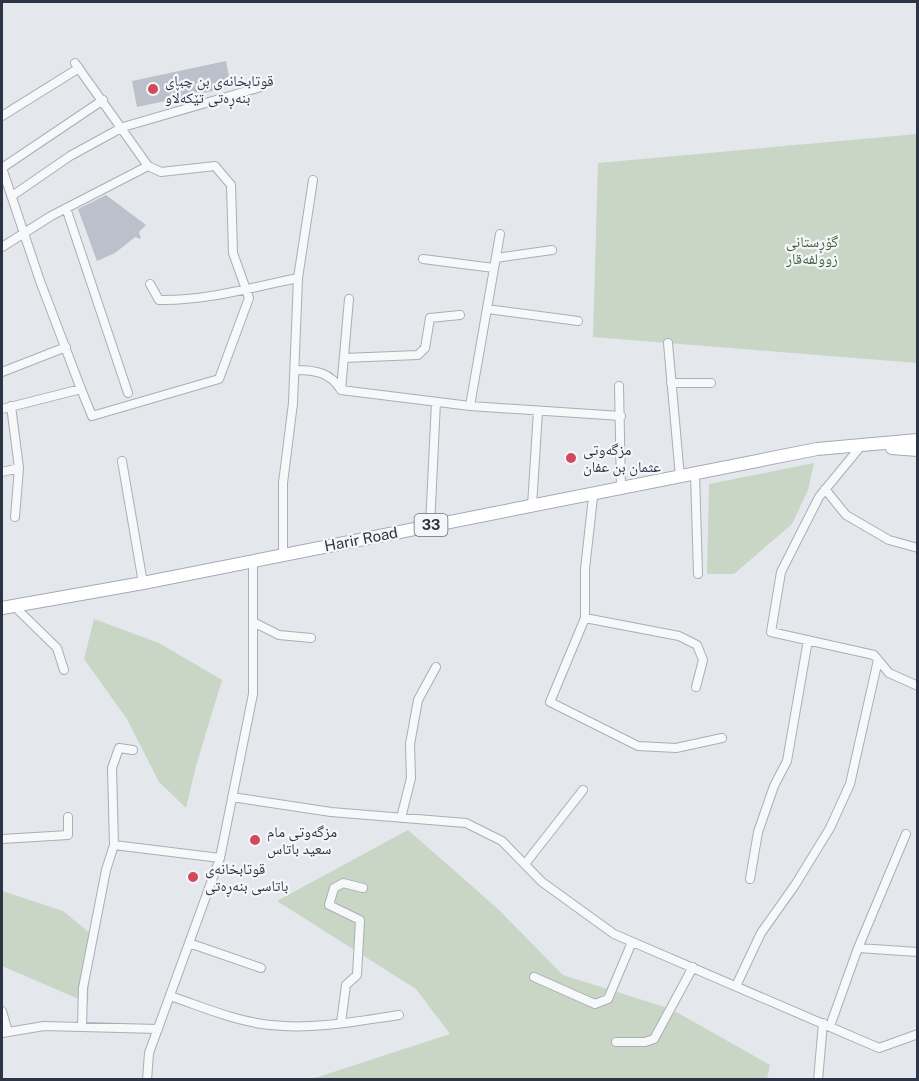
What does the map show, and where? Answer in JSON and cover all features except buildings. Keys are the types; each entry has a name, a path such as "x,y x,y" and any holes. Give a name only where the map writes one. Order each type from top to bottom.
{"main road":[{"name":"33","path":"861,446 918,440"},
{"name":"Harir Road","path":"8,607 143,583 817,449 861,446"},
{"name":"33","path":"861,446 918,450"}],"street":[{"path":"2,116 77,66 103,100 123,127 148,166 161,172 215,166 231,185 233,253 249,298 219,379 92,416 23,234 2,168 103,100"},
{"path":"12,196 70,156 123,127 261,87"},
{"path":"2,247 66,208 148,166"},
{"path":"283,554 283,483 295,370 298,278 313,180"},
{"path":"66,208 128,393"},
{"path":"470,406 500,234"},
{"path":"496,258 552,250"},
{"path":"423,260 494,268"},
{"path":"150,284 159,300 246,289 298,278"},
{"path":"341,390 349,299"},
{"path":"487,309 578,321"},
{"path":"344,358 418,355 425,348 430,318 435,315 460,315"},
{"path":"668,343 680,477"},
{"path":"2,362 3,372 66,346"},
{"path":"295,370 325,374 335,379 341,390"},
{"path":"671,383 711,383"},
{"path":"619,387 621,489"},
{"path":"2,410 81,389"},
{"path":"341,390 470,406 621,416"},
{"path":"430,526 436,402"},
{"path":"11,406 19,468 15,517"},
{"path":"532,506 538,411"},
{"path":"861,446 825,489 781,572 771,632 874,656 889,673 918,686"},
{"path":"122,461 143,583"},
{"path":"2,472 19,468"},
{"path":"695,474 698,574"},
{"path":"825,489 846,515 889,540 918,548"},
{"path":"591,495 593,497 585,569 585,618 550,702 638,746 676,748 722,738"},
{"path":"147,1080 149,1053 220,858 254,694 253,560"},
{"path":"8,607 57,648 64,670"},
{"path":"585,618 679,636 697,645 703,660 696,687"},
{"path":"255,623 279,635 311,638"},
{"path":"750,879 758,832 787,761 808,640"},
{"path":"736,986 761,933 795,885 830,828 850,784 878,660"},
{"path":"401,818 411,778 410,744 418,700 436,667"},
{"path":"82,1027 83,988 106,870 114,845 112,768 119,748 133,750"},
{"path":"525,864 584,790"},
{"path":"232,797 331,812 466,823 502,841 543,882 614,934 879,1048 918,1034"},
{"path":"2,839 68,835 68,817"},
{"path":"818,1080 826,1025 906,834"},
{"path":"114,845 220,858"},
{"path":"341,1023 346,985 357,975 360,920 329,905 334,888 343,883 363,888"},
{"path":"534,978 595,1004 602,1003 608,999 632,942"},
{"path":"189,943 261,968"},
{"path":"858,948 918,952"},
{"path":"616,1042 645,1042 654,1039 693,968"},
{"path":"170,996 228,1016 272,1025 341,1023 399,1015"},
{"path":"2,1011 5,1032 44,1026 158,1029"}],"green space":[{"name":"گۆڕستانی زوولفەقار","path":"917,134 917,363 593,337 598,163"},
{"path":"814,463 808,490 792,524 734,574 707,574 709,484"},
{"path":"94,619 159,643 222,680 186,808 159,782 127,719 84,659"},
{"path":"408,830 498,909 563,975 671,1009 770,1065 767,1079 312,1079 450,1034 416,989 277,901"},
{"path":"2,891 63,911 91,934 88,1003 2,966"}],"place":[{"name":"قوتابخانەی بن چیای بنەڕەتی تێکەڵاو","path":"153,89"},
{"name":"مزگەوتی عثمان بن عفان","path":"571,458"},
{"name":"مزگەوتی مام سعید باتاس","path":"255,840"},
{"name":"قوتابخانەی باتاسی بنەڕەتی","path":"193,877"}]}
